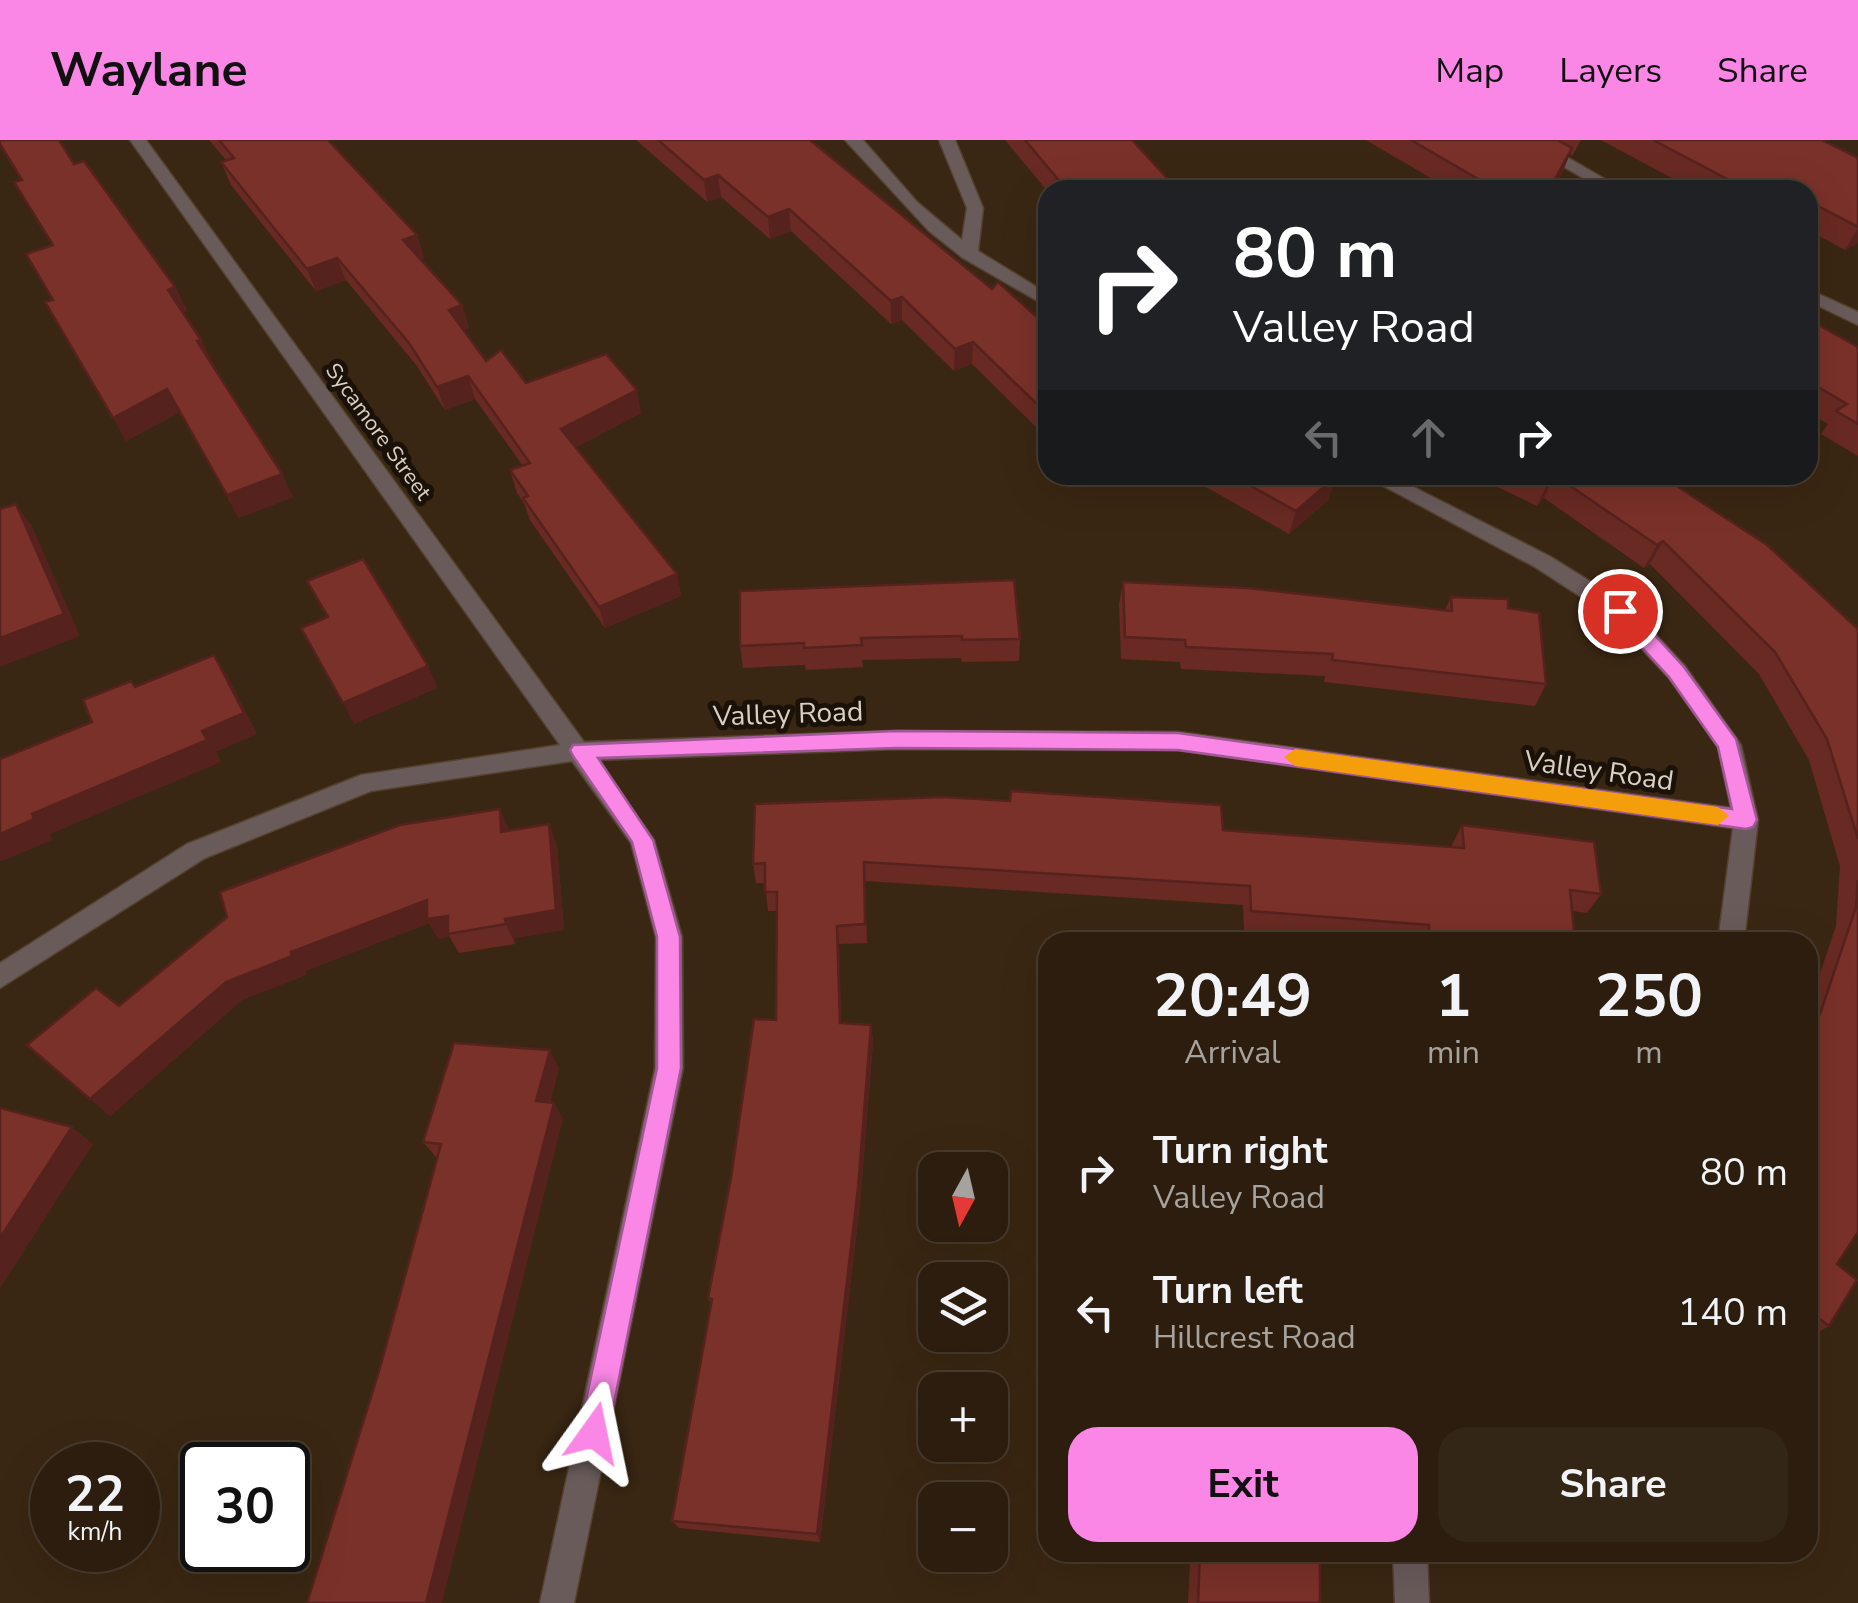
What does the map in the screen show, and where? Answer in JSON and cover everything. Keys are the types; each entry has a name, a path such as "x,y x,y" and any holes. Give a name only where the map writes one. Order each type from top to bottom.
{"street":[{"name":"Sycamore Street","path":"138,140 581,750 642,840 669,937 669,1068 556,1603"},
{"path":"853,140 877,160 918,212 969,254 1038,296"},
{"path":"948,140 975,208 969,254"},
{"path":"1525,140 1598,180"},
{"path":"1818,299 1858,320"},
{"path":"1393,485 1543,562 1620,611 1677,672 1728,745 1746,820 1732,932"},
{"name":"Valley Road","path":"0,977 196,851 368,782 581,750 896,740 1178,741 1746,820"},
{"path":"1410,1562 1412,1603"}],"building":[{"path":"0,140 59,140 74,164 84,161 175,287 168,290 201,340 197,341 282,474 227,495 167,389 113,418 45,302 53,300 26,254 53,245 14,182 22,180"},
{"path":"219,140 328,140 417,235 403,240 462,305 449,310 486,361 501,350 526,383 606,354 637,390 561,429 677,574 599,607 523,498 528,496 510,470 530,463 468,376 437,387 409,343 337,258 307,269 221,162 234,158"},
{"path":"658,140 810,140 992,289 998,282 1038,318 1038,405 973,342 955,349 902,297 891,301 789,209 768,217 718,175 704,180"},
{"path":"1025,140 1132,140 1169,180 1058,180"},
{"path":"1411,140 1557,140 1572,148 1554,180 1480,180"},
{"path":"1653,140 1822,140 1858,158 1858,227 1818,206 1818,180 1729,180"},
{"path":"1818,325 1858,347 1858,424 1836,411 1847,404 1818,387"},
{"path":"1249,485 1326,485 1296,511"},
{"path":"1569,485 1675,485 1767,545 1858,629 1858,839 1827,739 1775,652 1663,541 1657,545"},
{"path":"16,504 64,614 0,638 0,509"},
{"path":"363,559 428,666 343,703 301,628 328,617 307,581"},
{"path":"1014,580 1020,639 861,638 862,645 740,646 740,591"},
{"path":"1123,582 1247,588 1452,611 1451,597 1508,599 1508,608 1539,613 1546,684 1332,660 1333,654 1186,647 1185,640 1125,637"},
{"path":"214,655 244,713 202,731 207,740 32,814 34,819 0,834 0,759 92,722 83,700 131,681 135,687"},
{"path":"1011,791 1221,805 1223,830 1464,848 1462,825 1594,842 1601,894 1570,890 1574,932 1429,932 1429,925 1251,911 1250,886 864,862 865,924 837,926 840,1023 871,1025 858,1188 817,1534 672,1521 712,1299 708,1298 731,1178 754,1019 776,1020 777,892 765,892 765,863 753,864 755,804 943,797 1010,801"},
{"path":"500,809 501,832 549,824 556,910 448,934 448,916 427,919 427,900 291,952 292,956 226,982 90,1099 27,1045 96,988 119,1006 227,917 220,892 400,825"},
{"path":"1858,880 1858,1232 1837,1264 1857,1280 1829,1326 1818,1318 1818,1017 1856,907"},
{"path":"454,1043 550,1050 536,1101 554,1103 426,1603 307,1603 380,1368 441,1144 423,1142"},
{"path":"0,1108 72,1127 0,1238"},
{"path":"1200,1562 1320,1562 1320,1603 1198,1603"}],"slow traffic":[{"path":"1295,757 1718,816"}],"route":[{"path":"594,1433 669,1068 669,937 642,840 581,750 896,740 1178,741 1746,820 1728,745 1677,672 1620,611"}]}
